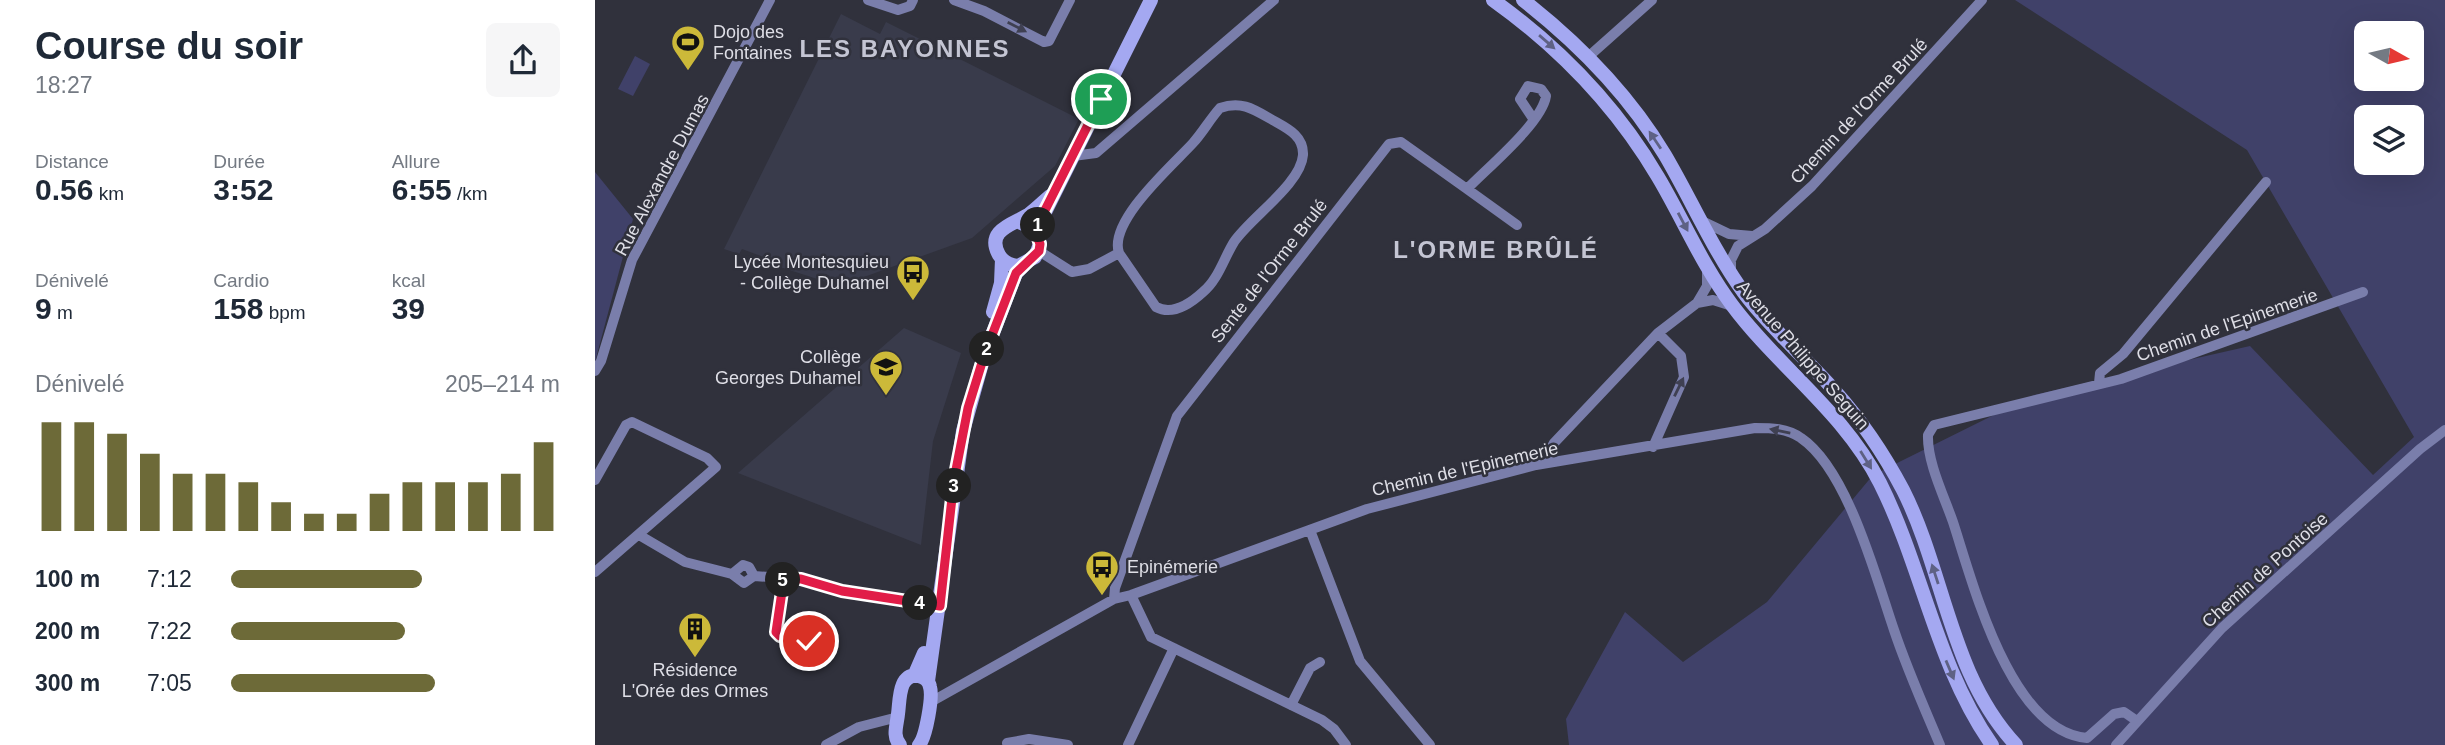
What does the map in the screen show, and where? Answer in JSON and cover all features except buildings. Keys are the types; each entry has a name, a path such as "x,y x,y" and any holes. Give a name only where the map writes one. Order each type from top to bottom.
{"main road":[{"path":"1035,230 1151,0"},
{"name":"Avenue Philippe Seguin","path":"1493,0 1567,61 1614,113 1657,175 1706,266 1732,306 1836,418 1878,481 1905,540 1953,679 1992,745"},
{"name":"Avenue Philippe Seguin","path":"1523,0 1588,57 1641,120 1731,273 1753,304 1857,416 1888,462 1920,529 1961,653 1975,685 1995,719 2016,745"},
{"path":"1024,265 1012,265 1002,259 996,247 999,233 1053,192"},
{"path":"924,681 954,480 968,408 984,356 1016,273 1039,251 1040,244 1035,230 1017,221"},
{"path":"919,745 925,736 929,703 922,663 935,605 957,429 969,379 995,307 1002,259"},
{"path":"898,740 902,686 907,679 924,681"}],"street":[{"name":"Rue Alexandre Dumas","path":"595,371 601,361 632,260 771,0"},
{"path":"868,0 898,10 910,6 913,0"},
{"path":"954,0 984,11 1044,42 1049,41 1070,0"},
{"path":"1073,156 1095,153 1274,0"},
{"path":"1588,57 1652,0"},
{"name":"Chemin de l'Orme Brulé","path":"1731,273 1735,250 1765,229 1812,186 1982,0"},
{"path":"1239,104 1248,106 1295,134 1303,157 1296,173 1234,242 1201,294 1172,311 1156,307 1119,253 1117,241 1134,209 1195,141 1220,108 1239,104"},
{"path":"1467,189 1534,120"},
{"name":"Sente de l'Orme Brulé","path":"1114,598 1115,588 1177,416 1389,144 1401,142 1517,225"},
{"name":"Chemin de l'Epinemerie","path":"2099,383 2100,373 2123,354 2266,182"},
{"path":"1701,219 1729,234 1753,236"},
{"path":"1039,251 1072,272 1090,269 1119,253"},
{"path":"1551,462 1548,454 1554,443 1658,333 1697,303 1707,286 1706,266"},
{"name":"Chemin de l'Epinemerie","path":"2137,721 2124,712 2114,714 2087,738 2070,737 2052,724 2016,684 2001,661 1928,442 1928,435 1934,425 2121,379 2363,292"},
{"path":"1697,303 1713,300 1732,306"},
{"path":"1653,447 1684,377 1681,356 1658,333"},
{"path":"595,480 626,425 632,422 707,458 716,467 595,572"},
{"name":"Chemin de l'Epinemerie","path":"929,703 1114,598 1131,595 1367,509 1551,462 1755,428 1789,431 1803,439 1833,475 1868,547 1894,631 1940,745"},
{"name":"Chemin de Pontoise","path":"2116,745 2222,628 2420,449 2445,430"},
{"path":"1310,530 1360,661 1430,745"},
{"path":"639,535 685,562 732,574 737,567 746,565 754,576 801,579 842,591 935,605"},
{"path":"784,578 776,632 780,636 809,641"},
{"path":"1131,595 1151,637 1291,705 1334,729 1346,745"},
{"path":"1128,745 1174,648"},
{"path":"1291,705 1310,668 1320,662"},
{"path":"924,681 937,690 955,687"},
{"path":"826,745 859,727 898,717"},
{"path":"873,724 898,740"},
{"path":"1007,743 1029,739 1068,745"}],"shaded area":[{"path":"2015,0 2445,0 2445,745 1569,745 1566,719 1625,612 1683,662 1767,602 1873,475 2034,395 2250,346 2373,475 2414,437 2247,150"},
{"path":"841,14 880,34 886,22 1079,119 1055,166 972,238 839,286 777,266 777,262 742,249 739,254 724,249"},
{"path":"635,56 650,64 633,96 618,89"},
{"path":"595,172 633,219 595,362"},
{"name":"Collège Georges Duhamel","path":"904,328 961,353 933,441 921,545 738,473"}],"place":[{"name":"Dojo des Fontaines","path":"688,72"},
{"name":"Lycée Montesquieu - Collège Duhamel","path":"913,302"},
{"name":"Collège Georges Duhamel","path":"886,397"},
{"name":"Epinémerie","path":"1102,597"},
{"name":"Résidence L'Orée des Ormes","path":"695,659"}],"district":[{"name":"LES BAYONNES","path":"905,49"},
{"name":"L'ORME BRÛLÉ","path":"1496,250"}],"route":[{"path":"809,641 780,636 776,632 784,578 801,579 842,591 940,606 954,480 976,380 1016,273 1039,251 1039,236 1035,230 1101,99"}]}
